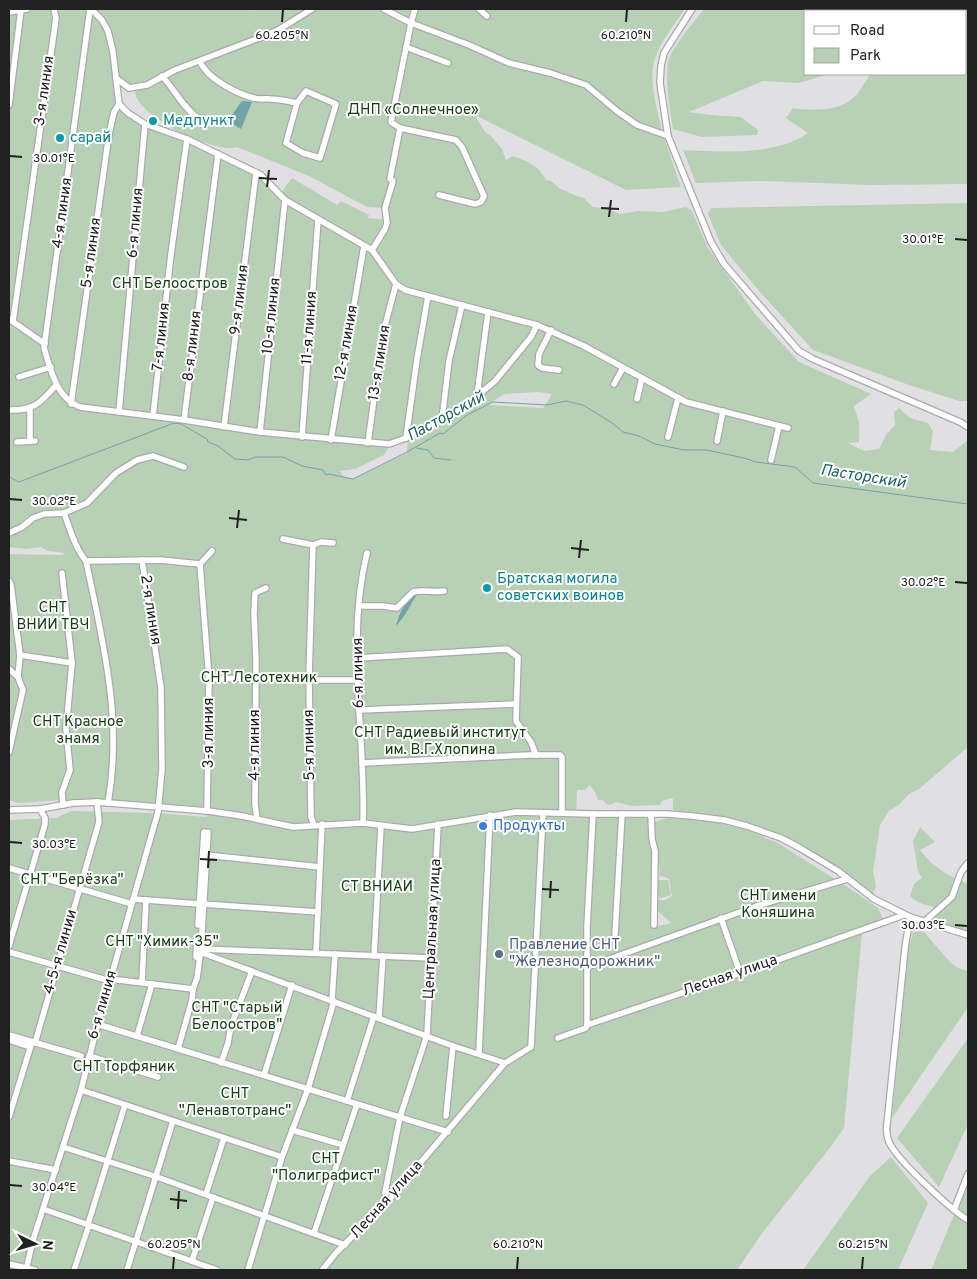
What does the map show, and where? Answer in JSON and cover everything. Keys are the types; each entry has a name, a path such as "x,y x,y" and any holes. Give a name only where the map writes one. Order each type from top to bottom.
{"street":[{"path":"9,12 24,9 9,105"},
{"name":"3-я линия","path":"11,320 56,18 54,9"},
{"path":"91,9 99,16 107,28 112,47 119,104 128,114 145,124 186,139 256,173 269,182 285,200 372,250 396,284 405,290 551,330 686,402 788,428"},
{"name":"4-я линия","path":"56,385 44,348 91,9"},
{"path":"116,78 130,89 147,85 162,76 269,34 312,9"},
{"path":"384,9 411,23 469,44 509,63 550,73 586,85 637,125 668,136"},
{"path":"415,9 391,122 400,128 456,140 462,147 484,196 481,202 475,204 439,195"},
{"path":"479,9 487,16"},
{"path":"692,9 664,53 660,84 668,136 711,242 730,271 799,351 814,360 968,427"},
{"path":"406,47 448,63"},
{"path":"200,62 209,73 224,85 237,92 258,99 280,99 297,103"},
{"path":"162,76 168,81 174,94 180,98 182,104 199,119 202,118"},
{"path":"306,90 336,104 320,158 303,153 286,143 297,103 306,90"},
{"name":"5-я линия","path":"71,404 109,134 114,112 119,104"},
{"name":"6-я линия","path":"119,412 145,124"},
{"path":"372,250 388,223 385,208 393,181 390,179 400,128"},
{"name":"7-я линия","path":"154,416 171,254 186,139"},
{"name":"8-я линия","path":"184,420 218,154"},
{"name":"9-я линия","path":"224,427 256,173"},
{"name":"10-я линия","path":"260,432 285,200"},
{"name":"11-я линия","path":"302,437 318,220"},
{"name":"12-я линия","path":"331,440 364,246"},
{"name":"13-я линия","path":"368,442 383,333 396,284"},
{"path":"406,438 428,296"},
{"path":"442,418 449,361 462,305"},
{"path":"477,395 488,312"},
{"path":"11,320 45,344"},
{"path":"9,410 30,408 45,399 56,385 71,404 80,407 260,432 389,444 406,438 471,401 495,381 531,337 537,325"},
{"path":"551,330 539,354 538,365 542,368 559,370"},
{"path":"19,377 51,367"},
{"path":"614,384 624,368"},
{"path":"636,399 642,378"},
{"path":"668,437 678,398"},
{"path":"17,442 32,441 30,408"},
{"path":"717,441 723,411"},
{"path":"771,460 779,426"},
{"path":"9,533 18,530 38,516 64,513 86,503 116,473 137,460 153,456 184,467"},
{"path":"64,513 75,544 81,557 86,562 112,694 114,729 112,780 108,803"},
{"path":"283,539 313,545 321,542 333,543"},
{"name":"5-я линия","path":"313,545 309,678 311,817 314,825"},
{"path":"86,562 142,560 200,564 212,551"},
{"name":"6-я линия","path":"363,823 358,658 359,606 367,554"},
{"name":"2-я линия","path":"142,560 161,688 162,769 158,807"},
{"name":"3-я линия","path":"200,564 209,679 208,811"},
{"path":"62,572 72,663 66,729 70,770 62,792 63,805"},
{"path":"9,752 23,690 15,672 20,655 11,610 10,583"},
{"name":"4-я линия","path":"257,819 255,798 256,678 254,613 255,593 266,588"},
{"path":"359,606 395,608 399,607 416,590 434,593 444,591"},
{"path":"358,658 507,649 518,657 516,721 531,742 536,754"},
{"path":"20,655 72,663"},
{"path":"209,679 300,677 358,680"},
{"path":"359,710 516,704"},
{"path":"362,763 536,754 560,755 562,756 562,813"},
{"path":"9,810 40,809 97,802 208,811 292,827 363,823 412,829 516,812 672,814 724,820 763,831 800,848 847,878 874,899 907,916 968,935"},
{"name":"4-5-я линии","path":"32,1044 99,822 97,802"},
{"name":"6-я линия","path":"89,1057 158,807"},
{"path":"9,946 45,824 40,809"},
{"name":"Лесная улица","path":"323,1269 386,1203 505,1063 531,1046 543,813"},
{"path":"587,1025 587,927 593,814"},
{"path":"616,934 622,814"},
{"path":"651,814 652,839 655,851 654,925"},
{"path":"479,1054 490,815"},
{"path":"316,953 322,824"},
{"name":"Центральная улица","path":"386,1203 385,1192 400,1117 427,1035 438,824"},
{"path":"374,956 381,826"},
{"path":"178,1049 197,978 201,904 206,832 206,856 201,904 198,925"},
{"path":"206,856 320,867"},
{"path":"924,922 952,897 961,872 968,863"},
{"path":"9,868 80,889 132,901 146,900 318,912"},
{"path":"587,967 721,918 847,878"},
{"path":"142,982 146,900"},
{"path":"907,916 887,1136 889,1143 904,1161 954,1210 968,1220"},
{"name":"Лесная улица","path":"558,1038 586,1028 587,1025 907,916"},
{"path":"721,918 740,973"},
{"path":"196,967 199,951 197,939"},
{"path":"199,951 453,1046 505,1063"},
{"path":"199,951 316,953 431,958"},
{"path":"9,952 110,980 193,988"},
{"path":"248,1270 282,1157 308,1088 333,1000 335,954"},
{"path":"348,1101 377,1017 383,956"},
{"path":"221,1063 228,1043 231,1026 252,971"},
{"path":"137,1036 152,984"},
{"path":"264,1075 292,985"},
{"path":"97,1024 448,1132"},
{"path":"9,1035 32,1044"},
{"path":"9,1040 81,1056"},
{"path":"9,1118 32,1044"},
{"path":"446,1116 453,1046"},
{"path":"26,1269 33,1240 81,1090 89,1057 158,1077"},
{"path":"81,1090 282,1157"},
{"path":"314,1233 358,1104"},
{"path":"74,1270 125,1105"},
{"path":"127,1270 137,1243 173,1121"},
{"path":"292,1130 343,1145"},
{"path":"206,1194 224,1138"},
{"path":"63,1147 206,1194 345,1245"},
{"path":"9,1162 56,1170"},
{"path":"954,1210 968,1174"},
{"path":"192,1261 214,1197"},
{"path":"44,1209 217,1270"},
{"path":"9,1264 35,1270"}],"green space":[{"path":"9,9 248,9 251,11 253,9 307,9 272,30 213,55 162,73 151,82 130,89 117,79 118,96 128,113 261,175 280,194 292,178 337,205 341,201 369,215 368,218 387,220 385,208 367,207 309,176 237,147 227,148 213,145 178,131 148,111 139,101 135,91 240,47 316,9 685,9 659,48 652,75 656,107 681,187 626,190 475,115 485,132 502,149 506,160 513,156 528,162 540,171 546,180 551,181 559,188 584,198 593,207 609,209 620,214 639,211 663,212 686,207 692,211 708,248 755,314 799,362 871,394 854,406 859,422 859,442 848,443 864,451 879,449 886,435 895,425 894,412 899,408 910,418 928,423 933,431 930,450 953,452 968,440 968,747 919,789 909,794 900,804 889,811 880,825 873,872 876,886 873,893 857,884 812,851 780,834 763,828 728,818 673,810 673,799 671,798 662,801 660,805 632,806 616,802 610,805 606,804 603,800 598,800 590,785 585,790 577,790 576,813 651,815 654,927 671,923 655,907 657,897 658,900 665,900 672,896 669,879 659,876 660,869 654,839 654,823 678,817 707,819 763,833 764,838 776,842 878,908 885,923 862,931 844,1128 763,1232 737,1270 9,1270 9,820 56,818 71,811 158,813 206,817 208,811 102,803 95,798 18,803 9,800 9,554 63,555 64,553 48,551 41,547 27,549 9,547","holes":["538,392 552,394 543,408 487,405 504,394","408,437 407,453 353,479 343,476 340,471 355,469 384,455 391,444","416,594 413,602 395,624 403,607"]},
{"path":"704,9 968,9 968,184 871,185 761,181 696,183 683,150 748,151 780,146 795,140 808,133 786,118 793,108 819,110 844,104 857,94 870,75 967,75 967,10 804,10 804,75 826,75 799,83 763,81 689,112 741,117 758,130 757,135 702,137 673,129 668,96 668,63 673,50"},
{"path":"968,203 968,401 959,401 909,385 813,350 760,292 721,245 708,214 711,208"},
{"path":"920,827 935,842 920,850 930,862 968,884 968,935 925,922 938,909 920,903 910,896 914,884 922,878 918,871 913,841"},
{"path":"656,880 668,880 671,895 659,899"},
{"path":"923,931 951,963 958,968 968,971 968,1007 892,1118 908,952 913,932"},
{"path":"968,1038 968,1124 939,1187 897,1138"},
{"path":"891,1157 928,1203 898,1270 803,1270 870,1176"},
{"path":"968,1181 968,1270 931,1270"}],"water":[{"path":"241,102 252,102 241,129 228,121"},
{"path":"416,593 407,612 396,626 403,608"}],"waterway":[{"name":"Пасторский","path":"9,477 19,482 174,423 181,424 207,439 208,442 218,446 235,459 283,457 302,466 323,470 326,475 353,479 440,433 443,434 467,415 493,402 547,405 566,401 583,405 623,432 639,436 655,444 684,450 707,450 756,462 795,467 813,483 968,504"},
{"path":"416,448 428,450 434,458 451,460"}],"place":[{"name":"Медпункт","path":"153,121"},
{"name":"сарай","path":"60,138"},
{"name":"Братская могила советских воинов","path":"487,588"},
{"name":"Продукты","path":"483,826"},
{"name":"Правление СНТ \"Железнодорожник\"","path":"499,954"}],"park label":[{"name":"ДНП «Солнечное»","path":"413,110"},
{"name":"СНТ Белоостров","path":"170,284"},
{"name":"СНТ ВНИИ ТВЧ","path":"53,616"},
{"name":"СНТ Лесотехник","path":"259,678"},
{"name":"СНТ Красное знамя","path":"78,730"},
{"name":"СНТ Радиевый институт им. В.Г.Хлопина","path":"440,742"},
{"name":"СНТ \"Берёзка\"","path":"72,880"},
{"name":"СТ ВНИАИ","path":"377,887"},
{"name":"СНТ имени Коняшина","path":"778,904"},
{"name":"СНТ \"Химик-35\"","path":"162,942"},
{"name":"СНТ \"Старый Белоостров\"","path":"237,1016"},
{"name":"СНТ Торфяник","path":"124,1067"},
{"name":"СНТ \"Ленавтотранс\"","path":"235,1102"},
{"name":"СНТ \"Полиграфист\"","path":"326,1168"}]}
